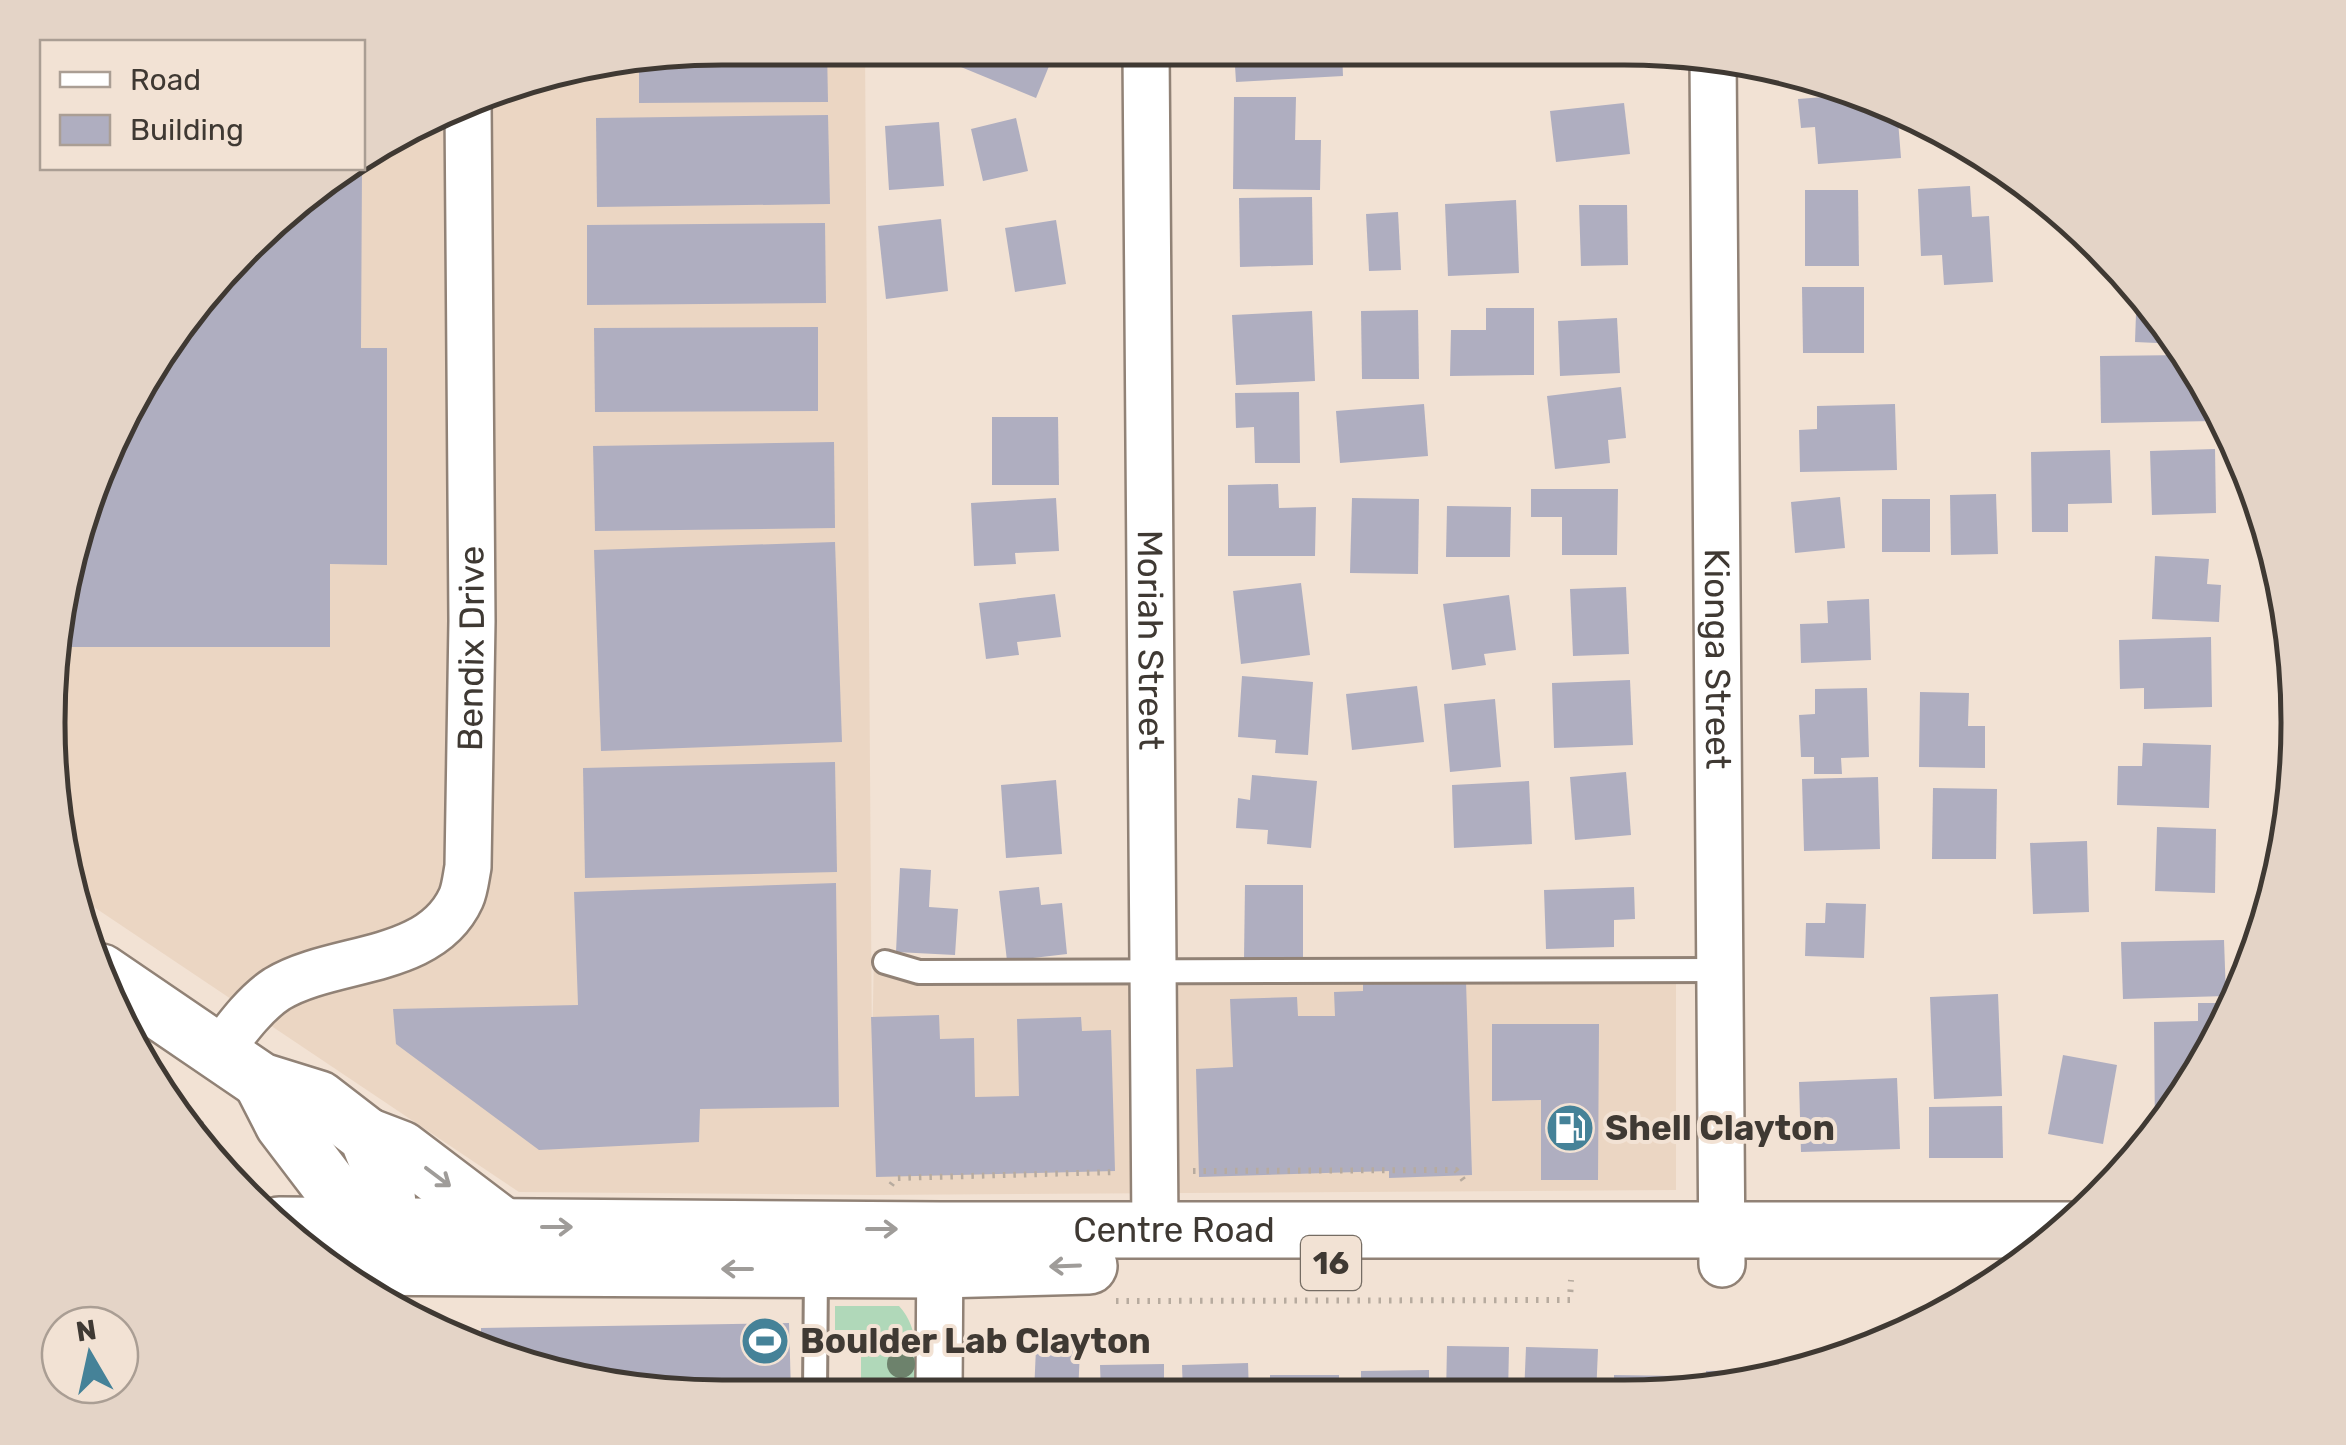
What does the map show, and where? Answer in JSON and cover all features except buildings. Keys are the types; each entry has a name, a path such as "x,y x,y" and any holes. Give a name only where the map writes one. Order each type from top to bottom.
{"main road":[{"path":"121,988 254,1086 337,1195 357,1250"},
{"path":"254,1086 319,1100 366,1136 400,1149 504,1227"},
{"path":"254,1086 290,1159 286,1199 280,1209"},
{"path":"357,1250 386,1184 366,1136"},
{"name":"Centre Road","path":"357,1250 504,1227 1153,1264 1722,1248 2039,1232"},
{"name":"Centre Road","path":"312,1235 357,1250 816,1270 940,1250 1155,1229 1722,1248 1998,1263"}],"street":[{"name":"Moriah Street","path":"1146,65 1155,1229"},
{"name":"Kionga Street","path":"1713,72 1722,1248"},
{"name":"Bendix Drive","path":"254,1086 242,1022 274,991 314,971 403,948 438,928 460,898 468,867 472,622 468,116"},
{"path":"939,1380 940,1250"}],"lane":[{"path":"885,962 919,972 1721,970"},
{"path":"815,1380 816,1270"}],"shaded area":[{"path":"865,65 872,1057 874,951 932,972 1676,964 1676,1190 873,1195 519,1192 91,905 78,851 66,766 66,679 87,552 115,471 153,394 228,289 289,228 394,153 511,100 594,78 679,66"}],"green space":[{"path":"835,1306 899,1306 914,1336 916,1380 861,1380 861,1330 835,1330"}],"place":[{"name":"Shell Clayton","path":"1570,1128"},
{"name":"Boulder Lab Clayton","path":"765,1341"}]}
